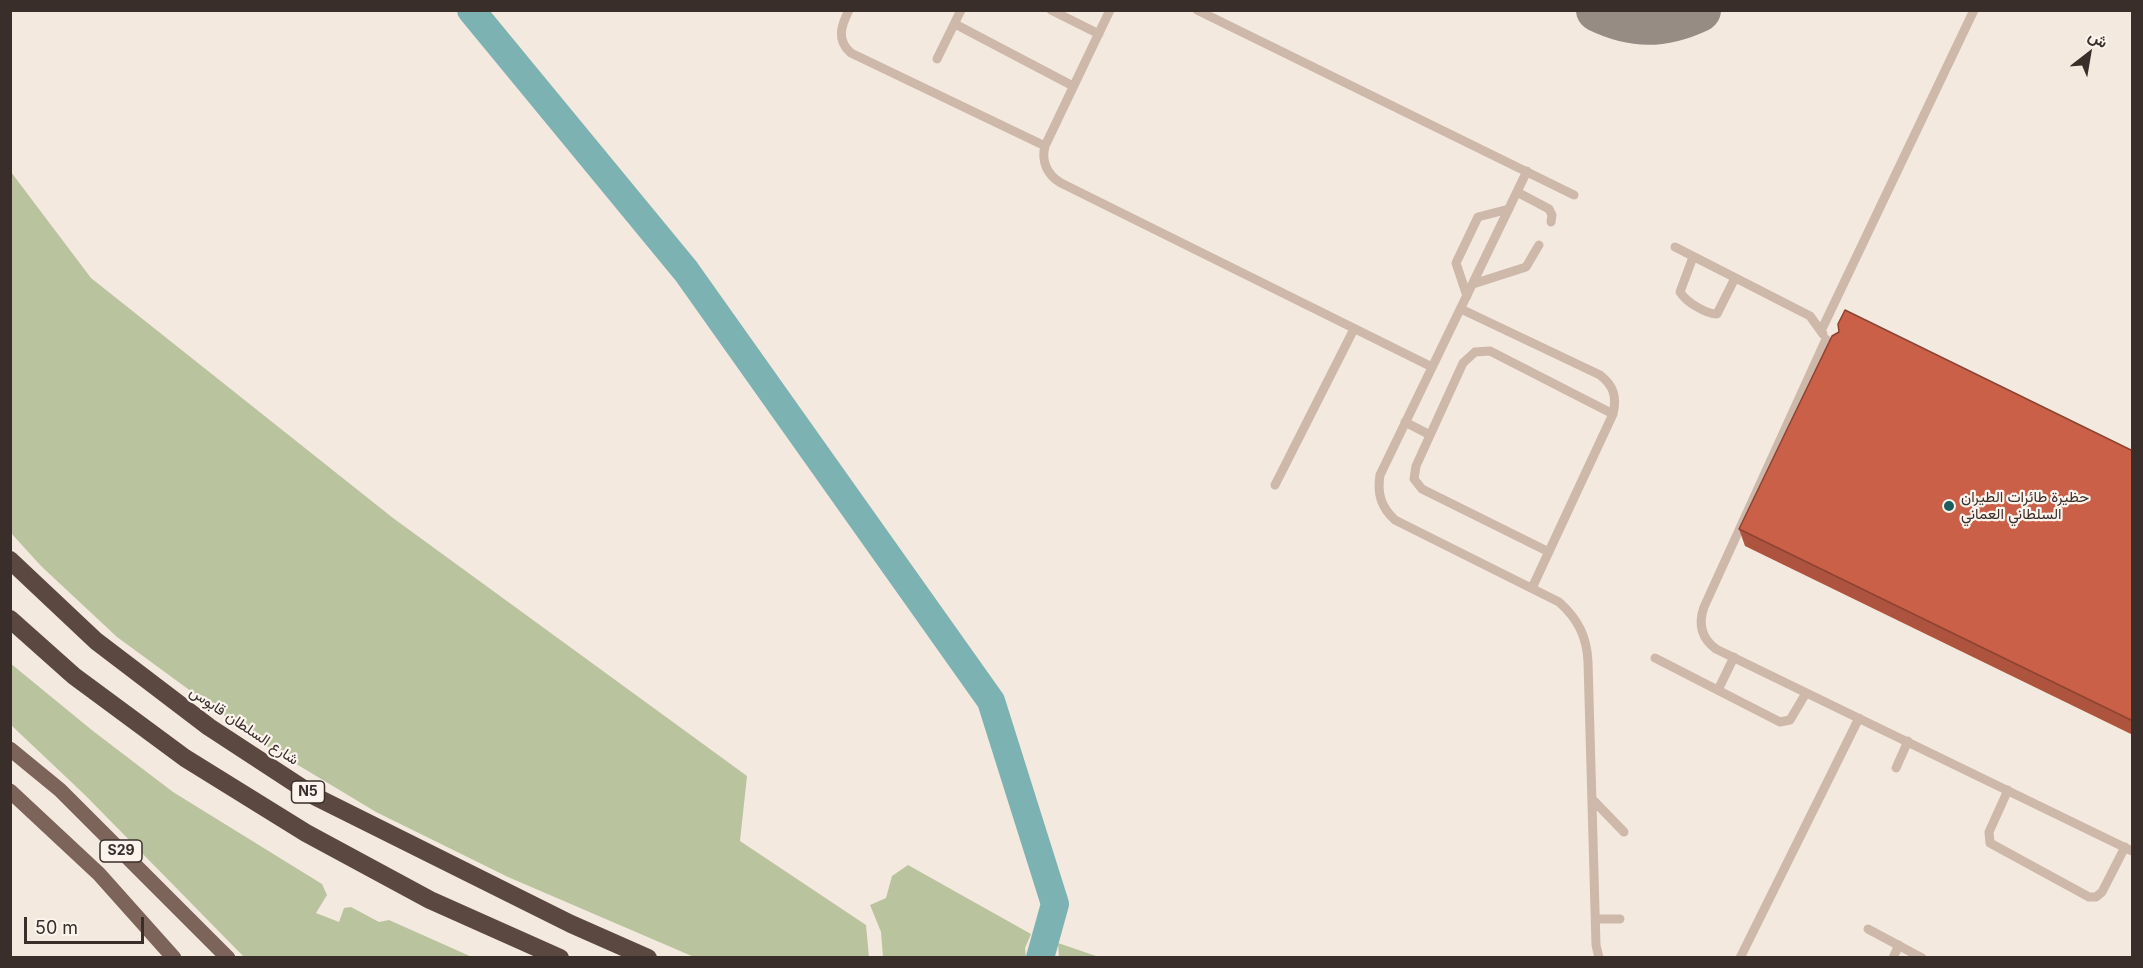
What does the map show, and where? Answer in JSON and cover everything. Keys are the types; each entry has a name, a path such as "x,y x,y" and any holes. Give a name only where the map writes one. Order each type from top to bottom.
{"highway":[{"name":"شارع السلطان قابوس","path":"10,560 96,641 209,727 316,797 530,904 648,957"},
{"name":"N5","path":"10,619 74,676 184,758 306,833 430,900 560,957"}],"main road":[{"name":"S29","path":"10,749 60,790 228,957"},
{"name":"S29","path":"10,791 99,874 174,957"}],"lane":[{"path":"849,10 842,25 841,35 850,53 1045,146"},
{"path":"937,59 961,10"},
{"path":"1051,10 1099,34"},
{"path":"1110,10 1045,146 1045,164 1056,180 1432,367"},
{"path":"1197,10 1575,195"},
{"path":"1974,10 1701,615 1700,622 1705,638 1716,649 1908,741 2129,849 2102,892 2096,897 2089,897 1990,843 1989,832 2008,790"},
{"path":"955,24 1073,86"},
{"path":"1527,171 1380,475 1379,495 1388,513 1404,525 1559,602 1569,612 1584,635 1588,662 1597,956"},
{"path":"1517,192 1549,209 1552,215 1551,222"},
{"path":"1467,296 1457,272 1456,259 1478,216 1509,209"},
{"path":"1473,284 1526,267 1539,245"},
{"path":"1675,247 1810,316 1827,338"},
{"path":"1693,257 1680,292 1684,298 1711,314 1717,314 1721,310 1735,278"},
{"path":"1461,309 1600,375 1612,388 1615,396 1613,414 1532,588"},
{"path":"1275,485 1354,328"},
{"path":"1549,552 1418,485 1414,472 1463,363 1468,357 1482,350 1497,354 1613,414"},
{"path":"1406,422 1430,435"},
{"path":"1718,690 1734,657"},
{"path":"1655,658 1784,722 1793,716 1806,693"},
{"path":"1740,957 1859,718"},
{"path":"1896,768 1908,741"},
{"path":"1592,799 1624,832"},
{"path":"1596,919 1620,919"},
{"path":"1868,929 1922,957"},
{"path":"1893,957 1899,945"}],"green space":[{"path":"11,172 91,278 393,518 747,776 740,841 866,925 869,957 694,957 508,877 376,812 263,744 117,637 41,566 11,533"},
{"path":"10,663 93,731 173,792 322,884 327,895 316,913 339,922 344,908 351,907 379,922 389,920 472,957 244,957 85,795 11,725"},
{"path":"908,865 1031,934 1025,948 1026,957 883,957 881,932 870,905 886,898 892,876"},
{"path":"1058,943 1099,957 1059,957"}],"building":[{"name":"حظيرة طائرات الطيران السلطاني العماني","path":"1845,310 2133,451 2133,721 1739,529 1832,336 1839,332 1838,324"}],"waterway":[{"path":"471,10 686,271 991,701 1055,904 1040,958"}],"taxiway":[{"path":"1598,10 1623,20 1648,23 1673,20 1699,10"}],"place":[{"name":"حظيرة طائرات الطيران السلطاني العماني","path":"1949,506"}]}
